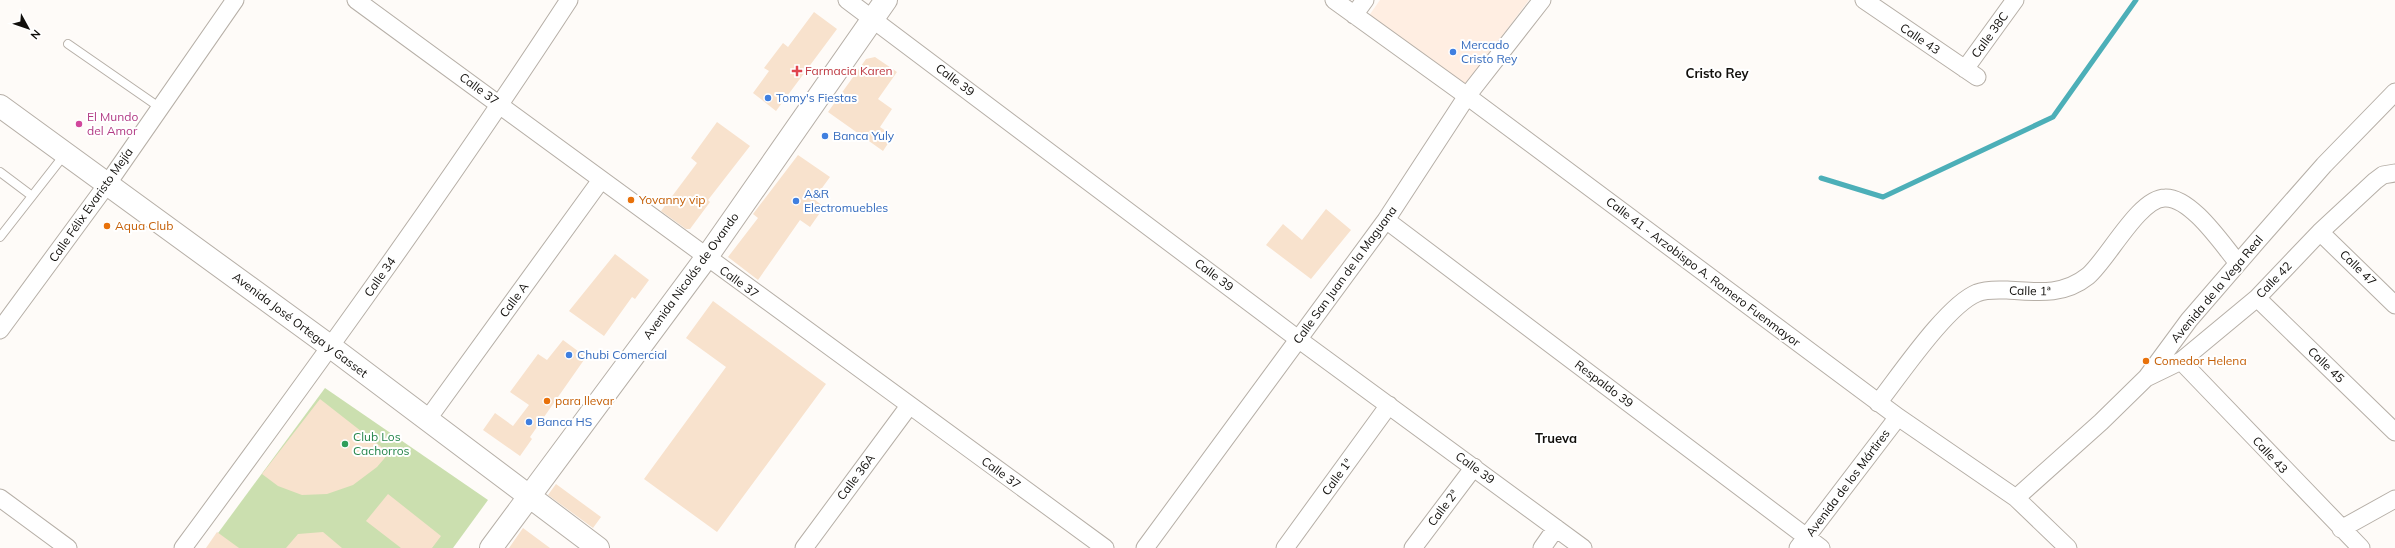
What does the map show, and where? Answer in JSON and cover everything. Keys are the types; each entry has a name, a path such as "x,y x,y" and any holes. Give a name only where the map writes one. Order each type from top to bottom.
{"main road":[{"name":"Avenida Nicolás de Ovando","path":"491,548 528,496 706,258 886,0"},
{"name":"Avenida José Ortega y Gasset","path":"0,106 108,183 330,347 598,548"}],"street":[{"name":"Calle Félix Evaristo Mejía","path":"0,330 108,183 159,107 235,0"},
{"name":"Calle 37","path":"356,0 706,258 1105,548"},
{"name":"Calle 34","path":"183,548 330,347 500,105 569,0"},
{"name":"Calle 39","path":"847,0 1298,339 1583,548"},
{"name":"Calle 41 - Arzobispo A. Romero Fuenmayor","path":"1334,0 1467,96 1878,403 2016,498 2068,548"},
{"path":"1354,15 1365,0"},
{"name":"Calle San Juan de la Maguana","path":"1145,548 1386,220 1467,96 1542,0"},
{"name":"Calle 43","path":"1864,0 1971,73"},
{"name":"Calle 38C","path":"1971,73 2015,0"},
{"name":"Avenida de la Vega Real","path":"2016,498 2101,422 2146,377 2189,320 2238,263 2324,166 2395,92"},
{"name":"Calle 42","path":"2146,377 2181,361 2257,298 2320,232 2383,174 2394,172"},
{"name":"Calle A","path":"427,420 601,180"},
{"name":"Calle 1ª","path":"1878,403 1934,332 1964,301 1977,293 1989,290 2046,293 2063,290 2077,284 2089,275 2141,212 2153,201 2165,198 2176,200 2187,206 2238,263"},
{"name":"Respaldo 39","path":"1386,220 1802,542 1821,548"},
{"name":"Calle 47","path":"2320,232 2395,305"},
{"name":"Calle 45","path":"2257,298 2395,432"},
{"name":"Calle 43","path":"2181,361 2341,529 2361,548"},
{"name":"Calle 1ª","path":"1285,548 1389,405"},
{"name":"Calle 36A","path":"804,548 909,406"},
{"name":"Avenida de los Mártires","path":"1802,542 1898,417"},
{"name":"Calle 2ª","path":"1413,548 1474,467"},
{"path":"0,498 68,548"},
{"path":"2341,529 2395,499"},
{"path":"1542,548 1556,528"}],"lane":[{"path":"68,44 159,107"},
{"path":"0,237 66,153"},
{"path":"0,172 32,196"}],"shaded area":[{"name":"Mercado Cristo Rey","path":"1380,0 1529,0 1463,88 1368,17"}],"green space":[{"name":"Club Los Cachorros","path":"325,388 488,500 453,548 207,548"}],"building":[{"path":"814,12 837,29 776,111 753,93 769,71 764,68 783,43 788,47"},
{"path":"875,57 897,72 878,99 892,109 880,127 893,136 883,151 828,112 866,59"},
{"path":"717,122 750,146 708,200 710,202 690,229 686,229 661,211 697,163 691,158"},
{"path":"798,155 830,177 814,199 824,207 810,227 800,220 758,280 728,257 758,218 753,214"},
{"path":"1326,209 1351,230 1311,279 1266,245 1283,224 1302,240"},
{"path":"615,254 649,280 635,299 632,297 604,336 569,311"},
{"path":"713,301 826,384 717,532 644,479 726,367 686,338"},
{"path":"563,340 586,357 530,437 532,439 520,456 483,430 495,413 513,426 529,405 510,392 538,354 547,360"},
{"path":"320,399 389,453 377,467 353,485 327,494 302,495 278,486 262,474"},
{"path":"556,484 601,517 593,528 548,495"},
{"path":"388,494 441,536 432,548 401,548 366,521"},
{"path":"523,528 550,548 509,548"},
{"path":"217,532 239,548 206,548"},
{"path":"323,532 342,548 286,548 298,534"}],"waterway":[{"path":"1821,178 1883,197 2053,117 2136,0"}],"place":[{"name":"Mercado Cristo Rey","path":"1453,52"},
{"name":"Farmacia Karen","path":"797,71"},
{"name":"Tomy's Fiestas","path":"768,98"},
{"name":"El Mundo del Amor","path":"79,124"},
{"name":"Banca Yuly","path":"825,136"},
{"name":"Yovanny vip","path":"631,200"},
{"name":"A&R Electromuebles","path":"796,201"},
{"name":"Aqua Club","path":"107,226"},
{"name":"Chubi Comercial","path":"569,355"},
{"name":"Comedor Helena","path":"2146,361"},
{"name":"para llevar","path":"547,401"},
{"name":"Banca HS","path":"529,422"},
{"name":"Club Los Cachorros","path":"345,444"}],"district":[{"name":"Cristo Rey","path":"1717,73"},
{"name":"Trueva","path":"1556,438"}]}
